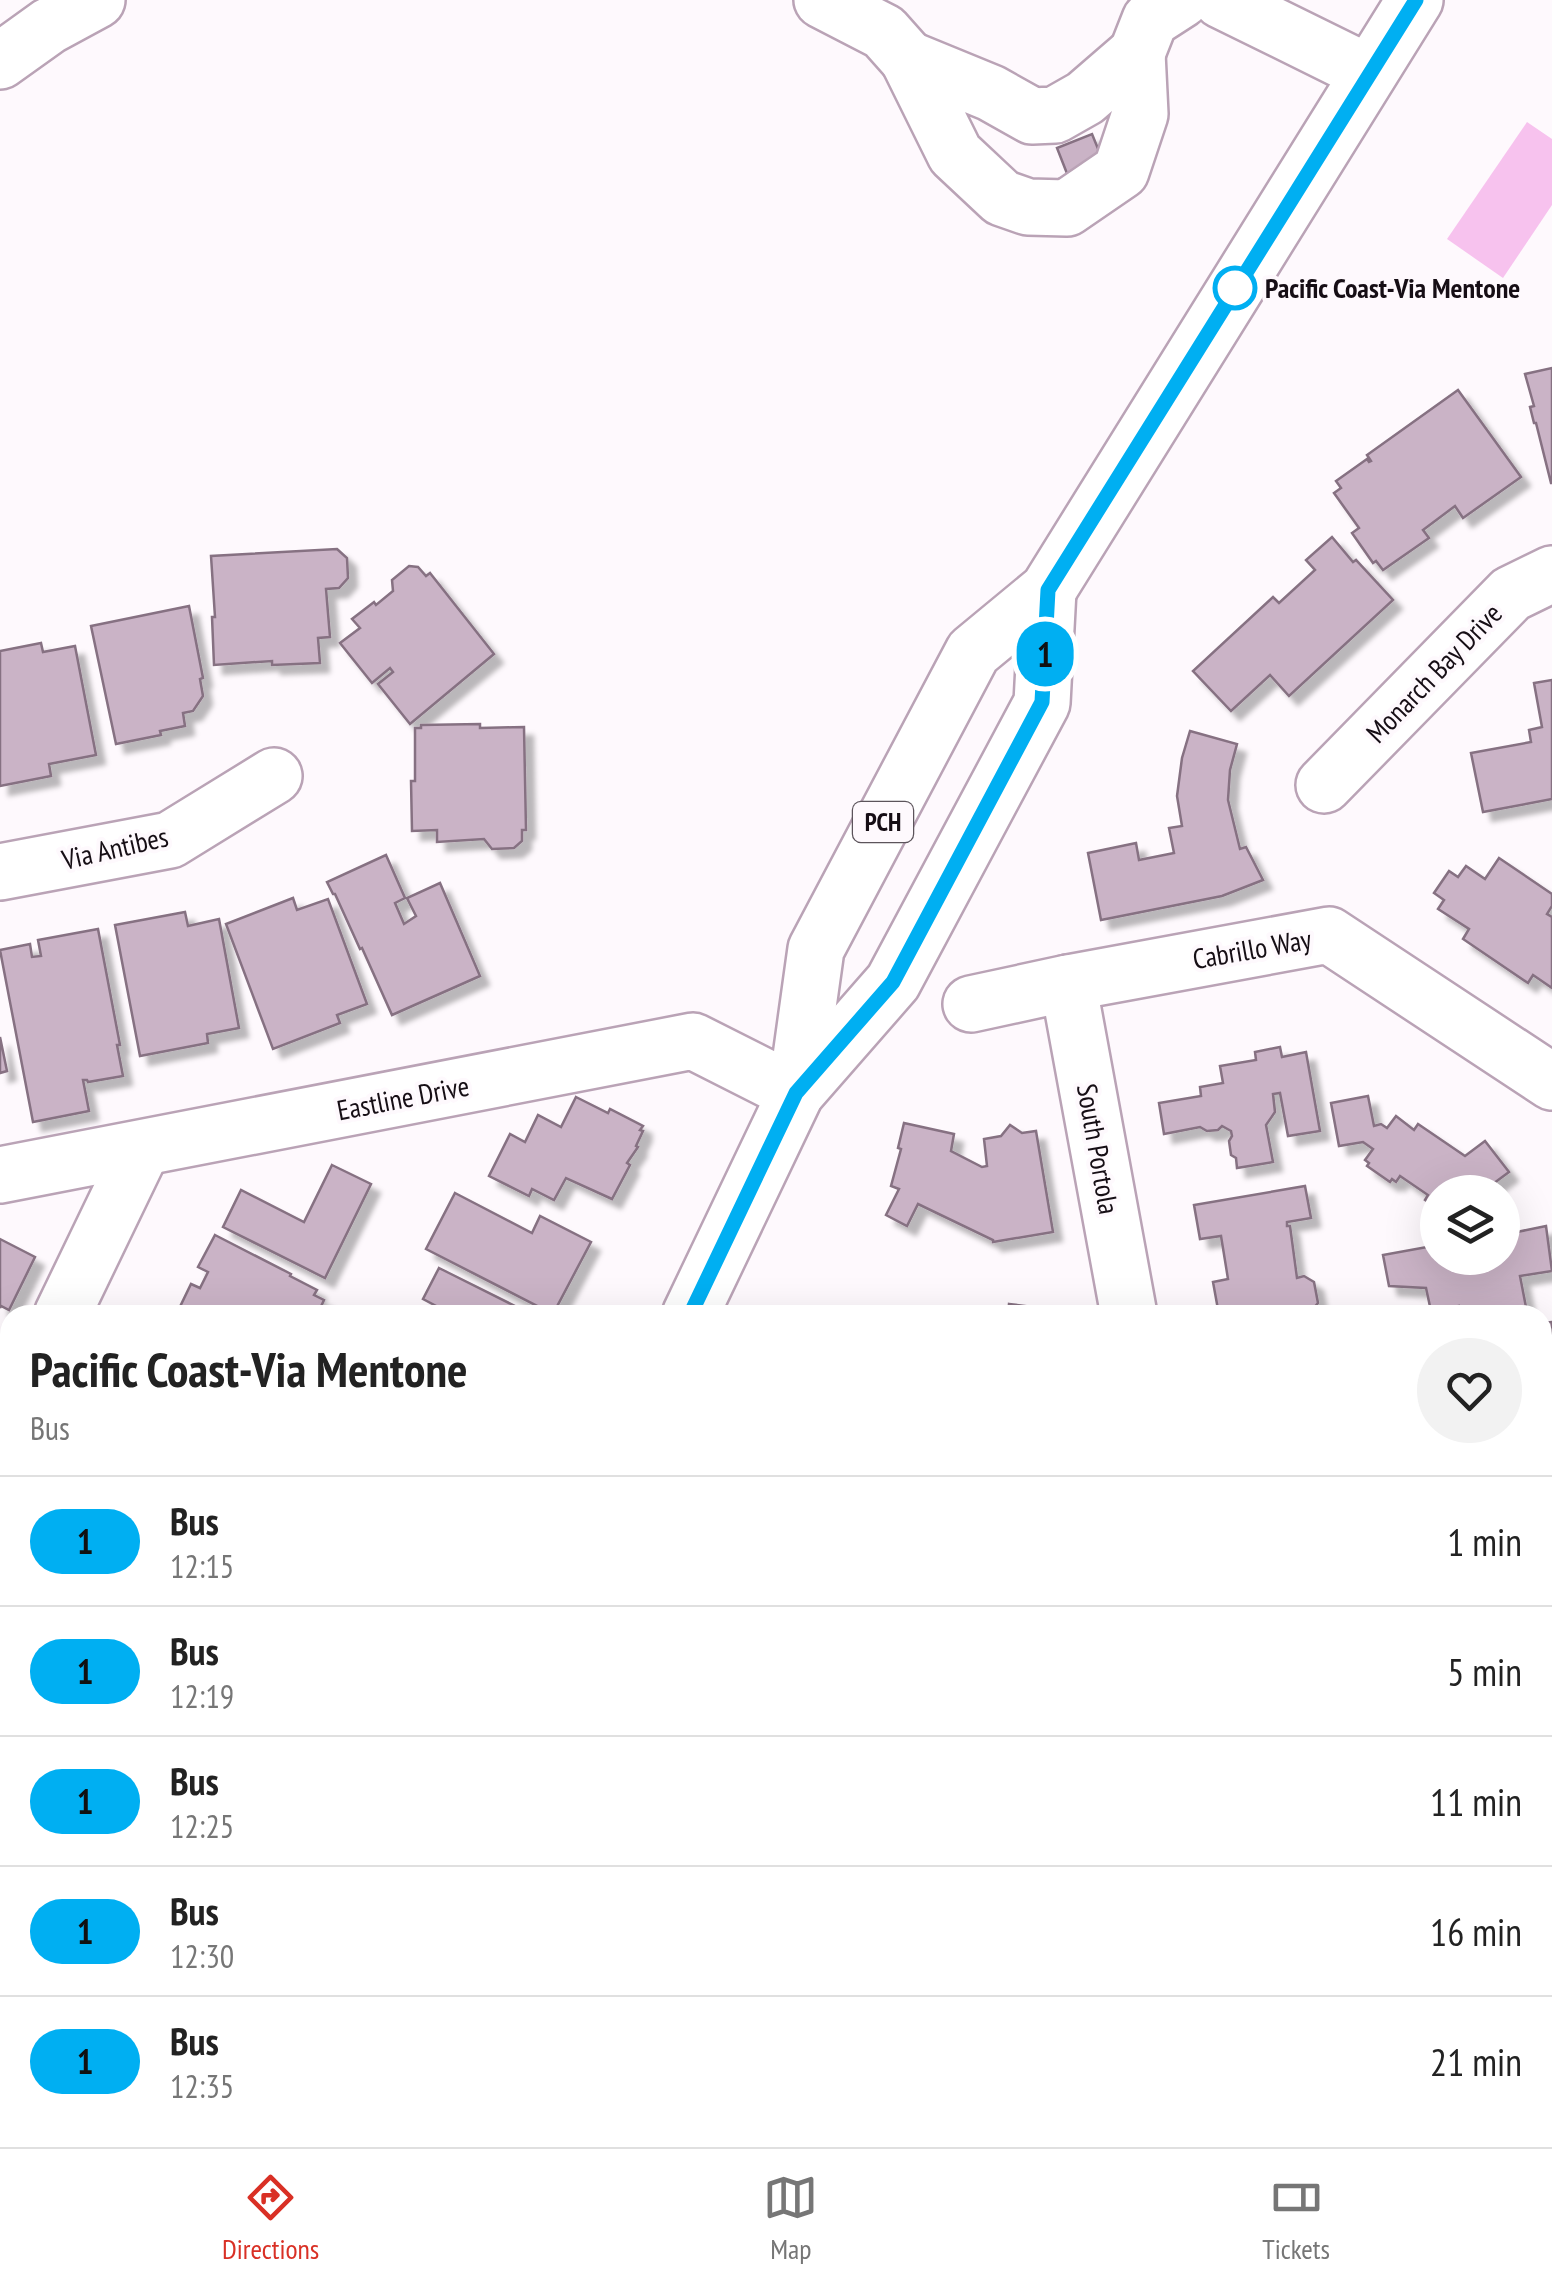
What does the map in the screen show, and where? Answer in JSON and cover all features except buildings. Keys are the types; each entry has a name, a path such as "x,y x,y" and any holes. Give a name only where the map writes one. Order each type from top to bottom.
{"main road":[{"path":"0,61 43,13 97,0"},
{"path":"822,0 884,32 908,58 955,154 1002,198 1028,207 1067,208 1121,171 1140,114 1137,53 1150,20 1181,0"},
{"path":"1222,0 1369,73"},
{"name":"PCH","path":"796,1093 816,949 973,652 1048,590 1415,0"},
{"path":"908,58 1032,116 1055,115 1085,98 1137,53"},
{"path":"1002,198 1032,116"},
{"name":"Monarch Bay Drive","path":"1324,785 1511,594 1552,574"},
{"name":"PCH","path":"796,1093 893,982 1042,702 1048,590"},
{"name":"Via Antibes","path":"0,872 170,840 274,776"},
{"name":"Cabrillo Way","path":"972,1004 1329,935 1552,1082"},
{"name":"South Portola","path":"1068,983 1127,1305"},
{"name":"Eastline Drive","path":"0,1175 693,1041 796,1093"},
{"path":"695,1305 796,1093"},
{"path":"67,1305 142,1149"}],"shaded area":[{"path":"1527,122 1552,139 1552,205 1503,278 1447,239"}],"bus line":[{"name":"1","path":"695,1305 796,1093 893,982 1042,702 1048,590 1416,0"}],"place":[{"name":"Pacific Coast-Via Mentone","path":"1235,288"}]}
